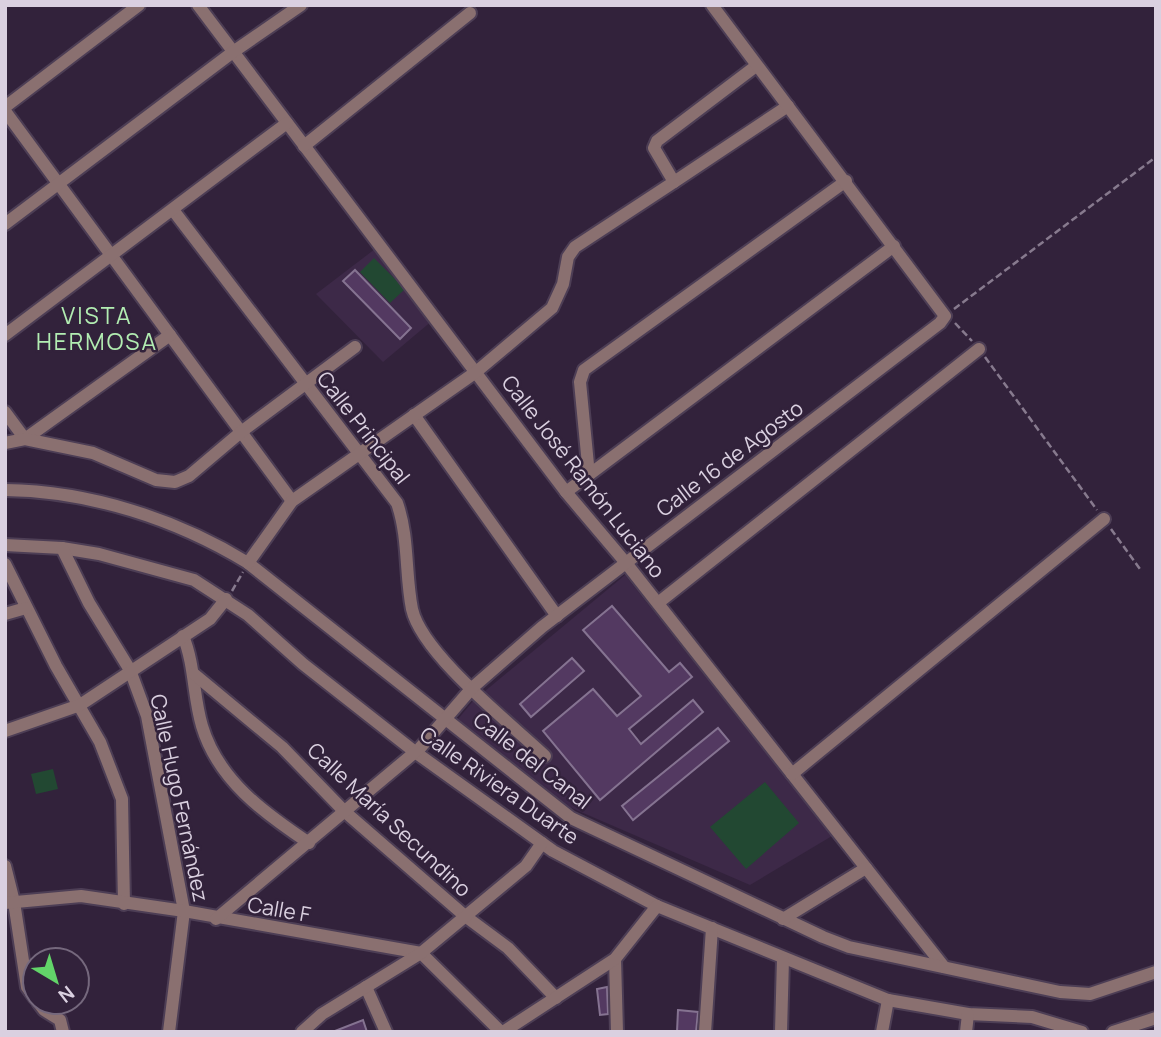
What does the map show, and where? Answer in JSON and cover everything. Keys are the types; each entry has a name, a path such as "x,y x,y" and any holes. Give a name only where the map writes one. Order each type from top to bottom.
{"street":[{"path":"139,5 5,109 292,501"},
{"name":"Calle José Ramón Luciano","path":"198,5 566,492 658,603 944,967"},
{"path":"5,224 233,52 301,5"},
{"path":"712,5 945,316"},
{"path":"304,146 470,13"},
{"path":"674,183 654,148 657,141 756,65"},
{"path":"247,565 292,501 476,372 552,308 563,284 568,257 575,247 788,106"},
{"path":"5,335 287,123"},
{"path":"589,475 580,382 584,370 846,181"},
{"name":"Calle Principal","path":"173,210 397,503 404,523 413,612 423,633 442,658 545,756"},
{"path":"566,492 894,246"},
{"name":"Calle 16 de Agosto","path":"216,919 417,750 472,688 557,616 940,323 945,316"},
{"path":"25,439 170,335"},
{"path":"5,443 25,439 93,453 156,480 175,482 189,476 241,432 355,347"},
{"path":"658,603 979,349"},
{"path":"5,412 25,439"},
{"path":"414,415 557,616"},
{"name":"Calle del Canal","path":"5,490 75,494 212,540 571,818 783,919 849,947 1060,992 1090,994 1156,972"},
{"path":"792,774 1104,519"},
{"name":"Calle Riviera Duarte","path":"5,545 62,548 177,574 228,596 417,750 542,843 657,906 888,1000 968,1014 1032,1017 1077,1031"},
{"name":"Calle Hugo Fernández","path":"62,548 89,603 130,670 147,716 184,911 169,1032"},
{"path":"5,564 26,608 100,742 122,799 124,904"},
{"path":"5,731 80,705 210,619 228,596"},
{"path":"5,614 26,608"},
{"path":"183,636 194,674 202,725 218,764 263,812 309,843"},
{"name":"Calle María Secundino","path":"194,674 282,747 344,811 465,916 508,948 556,998"},
{"path":"302,1032 321,1014 421,953 526,866 542,843"},
{"path":"5,866 21,957"},
{"path":"783,919 866,868"},
{"name":"Calle F","path":"10,902 81,896 184,911 216,919 421,953"},
{"path":"421,953 502,1032 615,959 657,906"},
{"path":"705,1032 712,928"},
{"path":"615,959 617,1032"},
{"path":"781,1032 783,959"},
{"path":"366,987 386,1032"},
{"path":"883,1032 888,1000"},
{"path":"966,1032 968,1014"},
{"path":"54,1016 60,1020 63,1032"},
{"path":"1113,1032 1156,1017"}],"path":[{"path":"1140,569 979,349 965,331 945,316 1156,157"},
{"path":"228,596 247,565"}],"shaded area":[{"path":"375,249 433,320 383,362 316,294"},
{"path":"625,575 832,836 750,885 567,806 458,719 473,701"}],"green space":[{"path":"374,258 405,289 390,303 360,272"},
{"path":"53,769 58,789 36,794 31,774"},
{"path":"765,782 799,823 746,869 710,827"}],"building":[{"path":"355,270 411,328 400,339 343,281"},
{"path":"612,606 669,672 680,663 692,677 629,729 641,744 693,700 703,712 600,800 543,731 593,689 617,716 641,696 583,630"},
{"path":"572,658 584,671 531,717 520,704"},
{"path":"718,728 729,741 633,820 622,806"},
{"path":"607,987 608,1014 600,1015 597,989"},
{"path":"678,1010 698,1012 696,1032 677,1032"},
{"path":"363,1020 367,1032 335,1032 335,1031"}],"district":[{"name":"VISTA HERMOSA","path":"97,329"}]}
